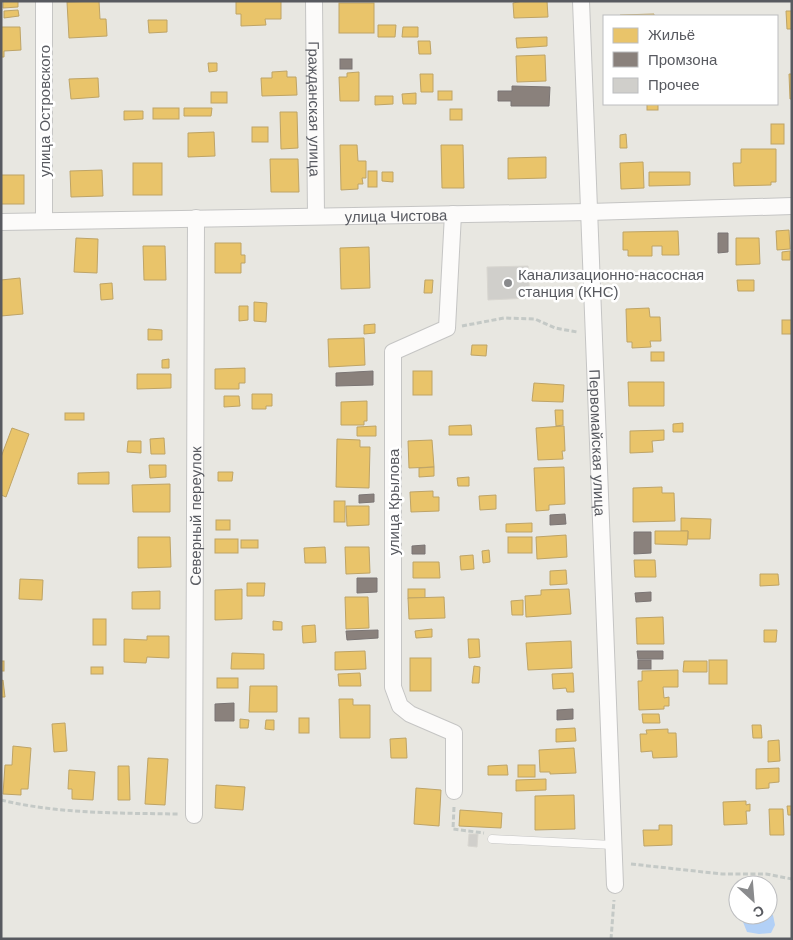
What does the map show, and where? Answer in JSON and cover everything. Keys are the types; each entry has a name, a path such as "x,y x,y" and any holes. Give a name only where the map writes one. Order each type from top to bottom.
{"street":[{"name":"улица Островского","path":"44,1 44,220"},
{"name":"Гражданская улица","path":"314,1 316,216"},
{"name":"Первомайская улица","path":"581,1 615,885"},
{"name":"улица Чистова","path":"1,222 589,212 792,206"},
{"path":"446,328 453,214"},
{"name":"Северный переулок","path":"194,815 196,218"},
{"name":"улица Крылова","path":"446,328 392,352 393,686 400,706 410,714 454,733 454,791"}],"lane":[{"path":"492,839 613,845"}],"path":[{"path":"446,328 504,318 535,319 555,328 575,331 594,339"},
{"path":"454,791 453,829 481,831 492,839"},
{"path":"1,800 23,805 83,812 194,815"},
{"path":"614,862 722,874 766,874 792,879"},
{"path":"611,939 615,885"}],"water":[{"path":"744,925 775,925 771,933 747,932"}],"building: Жильё":[{"path":"3,1 18,1 18,7 3,8"},
{"path":"99,1 100,19 106,19 107,36 69,38 67,2"},
{"path":"236,1 281,1 281,19 265,19 266,25 241,26 241,14 236,14"},
{"path":"547,1 548,17 514,18 513,3"},
{"path":"339,3 374,3 374,33 339,33"},
{"path":"18,10 19,16 4,18 4,11"},
{"path":"786,11 792,11 792,29 787,29"},
{"path":"654,14 654,15 620,15"},
{"path":"148,20 167,20 167,32 149,33"},
{"path":"378,25 396,25 395,37 378,37"},
{"path":"1,27 20,27 21,50 4,51 4,57 1,57"},
{"path":"403,27 418,27 418,37 402,37"},
{"path":"547,37 547,46 517,48 516,38"},
{"path":"418,41 430,41 431,54 419,54"},
{"path":"545,55 546,81 517,82 516,56"},
{"path":"208,63 217,63 217,71 209,72"},
{"path":"287,71 287,77 296,77 297,95 262,96 261,78 272,78 272,72"},
{"path":"359,72 359,101 340,101 339,77 347,77 347,73"},
{"path":"420,74 433,74 433,92 421,92"},
{"path":"789,74 792,74 792,99 790,99"},
{"path":"98,78 99,97 71,99 69,79"},
{"path":"438,91 452,91 452,100 438,100"},
{"path":"211,92 227,92 227,103 211,103"},
{"path":"416,93 416,104 403,104 402,94"},
{"path":"375,96 393,96 393,104 375,105"},
{"path":"647,105 658,105 658,110 647,110"},
{"path":"153,108 179,108 179,119 153,119"},
{"path":"184,108 212,108 211,116 184,116"},
{"path":"450,109 462,109 462,120 450,120"},
{"path":"124,111 143,111 143,119 124,120"},
{"path":"280,112 297,112 298,148 281,149"},
{"path":"771,124 784,124 784,144 771,144"},
{"path":"252,127 268,127 268,142 252,142"},
{"path":"214,132 215,156 188,157 188,133"},
{"path":"626,134 627,148 620,148 620,135"},
{"path":"340,145 357,145 358,161 366,161 366,178 362,178 363,184 358,184 358,189 341,190"},
{"path":"441,145 463,145 464,188 442,188"},
{"path":"741,149 776,149 776,182 771,182 771,185 734,186 733,163 741,163"},
{"path":"546,157 546,178 508,179 508,158"},
{"path":"270,159 298,159 299,192 271,192"},
{"path":"643,162 644,188 621,189 620,163"},
{"path":"133,163 162,163 162,195 133,195"},
{"path":"102,170 103,196 71,197 70,171"},
{"path":"368,171 377,171 377,187 368,187"},
{"path":"382,172 393,172 393,182 382,181"},
{"path":"649,172 690,172 690,185 649,186"},
{"path":"1,175 24,175 24,204 1,204"},
{"path":"789,230 790,249 777,250 776,231"},
{"path":"678,231 679,255 662,255 662,246 652,246 652,256 628,256 628,250 623,250 623,232"},
{"path":"76,238 98,239 97,273 74,272"},
{"path":"736,238 759,238 760,264 736,265"},
{"path":"215,243 241,243 241,255 245,255 245,263 241,263 241,273 215,273"},
{"path":"143,246 165,246 166,280 144,280"},
{"path":"369,247 370,288 341,289 340,248"},
{"path":"790,251 790,260 782,260 782,252"},
{"path":"20,278 23,314 1,316 1,280"},
{"path":"425,280 433,280 432,293 424,293"},
{"path":"737,280 754,280 754,291 738,291"},
{"path":"112,283 113,299 101,300 100,284"},
{"path":"254,302 267,303 266,322 254,321"},
{"path":"239,306 248,306 248,320 239,321"},
{"path":"649,308 650,317 660,317 661,341 650,341 651,347 632,348 632,342 627,342 626,309"},
{"path":"782,320 792,320 792,334 782,334"},
{"path":"375,324 375,333 364,334 364,325"},
{"path":"148,329 162,330 162,340 148,340"},
{"path":"364,338 365,365 329,367 328,339"},
{"path":"472,345 487,345 486,356 471,355"},
{"path":"651,352 664,352 664,361 651,361"},
{"path":"169,359 169,368 162,368 162,360"},
{"path":"245,368 245,383 239,383 239,389 215,389 215,369"},
{"path":"413,371 432,371 432,395 413,395"},
{"path":"137,374 171,374 171,388 137,389"},
{"path":"628,382 664,382 664,406 629,406"},
{"path":"534,383 564,385 563,402 532,401"},
{"path":"252,394 272,394 272,406 266,406 266,409 252,409"},
{"path":"224,396 239,396 240,406 224,407"},
{"path":"367,401 367,421 364,421 364,425 341,425 341,402"},
{"path":"555,410 563,410 563,425 556,426"},
{"path":"65,413 84,413 84,420 65,420"},
{"path":"683,423 683,432 673,432 673,424"},
{"path":"471,425 472,435 449,435 449,426"},
{"path":"376,426 376,436 357,436 357,427"},
{"path":"564,426 565,451 562,451 563,459 538,460 536,428"},
{"path":"12,428 29,434 6,497 1,495 1,457"},
{"path":"664,430 664,440 652,441 653,452 630,453 630,431"},
{"path":"164,438 165,454 151,454 150,439"},
{"path":"337,439 360,440 360,447 370,447 369,488 336,487"},
{"path":"432,440 434,467 409,468 408,441"},
{"path":"128,441 141,441 141,453 127,452"},
{"path":"149,465 166,465 166,477 150,478"},
{"path":"434,467 434,476 419,477 419,468"},
{"path":"564,467 565,504 549,505 549,510 536,511 534,468"},
{"path":"109,472 109,484 78,484 78,473"},
{"path":"218,472 233,472 232,481 218,481"},
{"path":"469,477 469,486 458,486 457,478"},
{"path":"170,484 170,512 133,512 132,485"},
{"path":"662,487 662,493 674,493 675,521 633,522 633,488"},
{"path":"433,491 433,497 439,497 439,511 411,512 410,492"},
{"path":"496,495 496,509 480,510 479,496"},
{"path":"334,501 345,501 345,522 334,522"},
{"path":"346,506 369,506 369,525 347,526"},
{"path":"681,518 711,519 710,539 688,539 688,531 681,531"},
{"path":"216,520 230,520 230,530 216,530"},
{"path":"532,523 532,532 506,532 506,524"},
{"path":"655,531 688,531 687,545 655,544"},
{"path":"566,535 567,557 537,559 536,537"},
{"path":"138,537 170,537 171,567 138,568"},
{"path":"508,537 532,537 532,553 508,553"},
{"path":"215,539 238,539 238,553 215,553"},
{"path":"241,540 258,540 258,548 241,548"},
{"path":"325,547 326,563 305,563 304,548"},
{"path":"345,547 369,547 370,573 346,574"},
{"path":"489,550 490,562 483,563 482,551"},
{"path":"473,555 474,569 461,570 460,556"},
{"path":"634,560 655,560 656,577 635,577"},
{"path":"413,562 439,562 440,578 413,578"},
{"path":"566,570 567,584 550,585 550,571"},
{"path":"760,574 778,574 779,585 760,586"},
{"path":"20,579 43,580 42,600 19,599"},
{"path":"247,583 265,583 264,596 247,596"},
{"path":"242,589 242,619 215,620 215,590"},
{"path":"408,589 425,589 425,598 408,598"},
{"path":"569,589 571,614 526,617 525,596 541,595 541,590"},
{"path":"160,591 160,609 132,609 132,592"},
{"path":"345,597 368,597 369,628 346,629"},
{"path":"444,597 445,618 409,619 408,598"},
{"path":"523,600 523,615 512,615 511,601"},
{"path":"663,617 664,644 637,644 636,618"},
{"path":"93,619 106,619 106,645 93,645"},
{"path":"273,621 282,622 282,630 273,630"},
{"path":"315,625 316,642 303,643 302,626"},
{"path":"432,629 432,637 416,638 415,631"},
{"path":"764,630 777,630 776,642 764,642"},
{"path":"147,636 169,636 169,658 147,657 146,663 124,662 124,639 147,640"},
{"path":"468,639 479,639 480,657 469,658"},
{"path":"571,641 572,668 528,670 526,643"},
{"path":"365,651 366,669 335,670 335,652"},
{"path":"232,653 264,654 264,669 231,669"},
{"path":"410,658 431,658 431,691 410,691"},
{"path":"709,660 727,660 727,684 709,684"},
{"path":"1,661 4,661 4,671 1,671"},
{"path":"684,661 707,661 707,672 683,672"},
{"path":"474,666 480,667 479,683 472,683"},
{"path":"91,667 103,667 103,674 91,674"},
{"path":"678,670 678,687 663,687 664,698 669,697 669,706 664,706 664,709 639,710 638,681 642,681 642,671"},
{"path":"360,673 361,686 339,686 338,674"},
{"path":"573,673 574,692 567,692 566,688 553,689 552,674"},
{"path":"217,678 238,678 238,688 217,688"},
{"path":"3,680 5,697 1,697 1,681"},
{"path":"250,686 277,686 277,712 249,712"},
{"path":"339,699 353,699 353,705 370,705 370,738 340,738"},
{"path":"642,714 659,714 660,723 643,723"},
{"path":"299,718 309,718 309,733 299,733"},
{"path":"240,719 249,720 248,728 240,728"},
{"path":"266,720 274,720 274,730 265,729"},
{"path":"65,723 67,751 54,752 52,724"},
{"path":"752,725 761,725 762,738 753,738"},
{"path":"575,728 576,741 556,742 556,729"},
{"path":"668,729 668,733 676,733 677,757 653,758 652,751 641,752 640,734 647,734 646,730"},
{"path":"406,738 407,758 391,758 390,739"},
{"path":"779,740 780,761 768,762 768,741"},
{"path":"13,746 31,748 28,789 21,789 21,795 3,794 5,765 12,765"},
{"path":"574,748 576,773 550,774 550,772 540,772 539,750"},
{"path":"148,758 168,759 165,805 145,804"},
{"path":"507,765 508,775 488,775 488,766"},
{"path":"518,765 535,765 535,777 518,777"},
{"path":"118,766 129,766 130,800 118,800"},
{"path":"779,768 779,782 769,783 769,788 756,789 756,769"},
{"path":"69,770 95,772 93,800 72,799 72,789 68,789"},
{"path":"546,779 546,790 516,791 516,780"},
{"path":"216,785 245,787 243,810 215,808"},
{"path":"416,788 441,790 439,826 414,824"},
{"path":"574,795 575,829 535,830 535,796"},
{"path":"746,801 746,805 750,804 750,811 746,811 747,824 724,825 723,802"},
{"path":"787,806 792,806 792,815 788,815"},
{"path":"769,809 783,809 784,835 770,835"},
{"path":"460,810 502,813 501,828 459,826"},
{"path":"659,825 672,825 672,845 644,846 643,830 659,830"}],"building: Промзона":[{"path":"340,59 352,59 352,69 340,69"},
{"path":"512,86 550,87 549,106 511,106 511,101 498,101 498,91 512,91"},
{"path":"718,233 728,233 728,252 718,253"},
{"path":"373,371 373,385 336,386 336,373"},
{"path":"374,494 374,502 359,503 359,495"},
{"path":"565,514 566,524 550,525 550,515"},
{"path":"634,532 651,532 651,553 634,554"},
{"path":"425,545 425,554 412,554 412,546"},
{"path":"357,578 377,578 377,592 357,593"},
{"path":"651,592 651,601 636,602 635,593"},
{"path":"378,630 378,638 347,640 346,631"},
{"path":"637,651 663,651 663,659 638,659"},
{"path":"638,660 651,660 651,669 638,669"},
{"path":"234,703 234,721 215,721 215,704"},
{"path":"573,709 573,719 557,720 557,710"}],"building: Прочее":[{"name":"Канализационно-насосная станция (КНС)","path":"528,266 530,298 488,300 487,267"},
{"path":"469,834 478,834 477,847 468,846"}],"place":[{"name":"Канализационно-насосная станция (КНС)","path":"508,283"}]}
